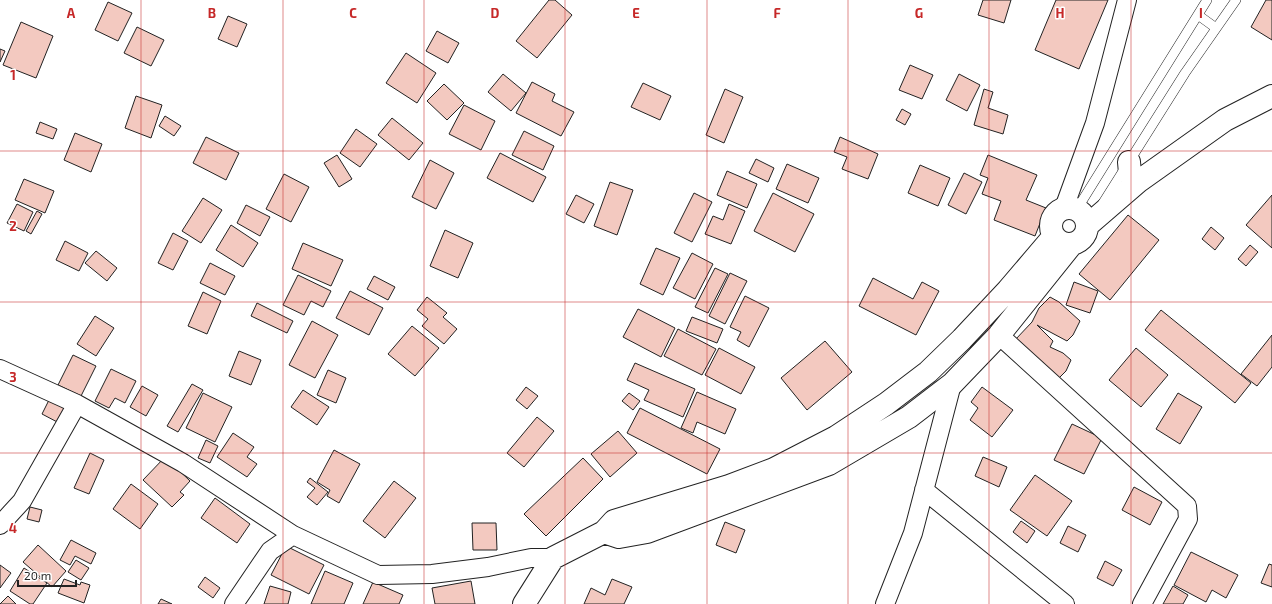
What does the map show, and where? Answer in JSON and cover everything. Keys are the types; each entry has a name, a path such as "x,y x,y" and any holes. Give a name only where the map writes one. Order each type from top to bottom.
{"street":[{"path":"1127,0 1095,123 1076,214 1086,233 1078,242 1063,240 1051,226 1054,215 1058,211 1076,214 1140,181 1225,120 1272,96"},
{"path":"1129,162 1132,179 1140,181"},
{"path":"604,532 619,537 647,532 829,464 909,417 952,384 999,335 1063,240"},
{"path":"0,370 77,404 183,463 293,535 378,575 432,574 488,567 530,558 553,558 604,532 614,521 729,486 774,469 836,437 886,404 928,372 962,339 1008,290 1063,240"},
{"path":"999,335 1187,506 1188,519 1142,604"},
{"path":"885,604 913,533 952,384"},
{"path":"0,525 22,501 77,404"},
{"path":"924,490 1065,604"},
{"path":"234,604 270,551 293,535"},
{"path":"524,604 553,558"}],"lane":[{"path":"1076,214 1207,0"},
{"path":"1076,214 1129,162 1185,73 1236,0"},
{"path":"1198,15 1216,28"}],"building":[{"path":"549,0 555,0 572,15 537,58 516,41"},
{"path":"983,0 1011,0 1004,23 978,15"},
{"path":"1056,0 1108,0 1079,69 1035,50"},
{"path":"1266,0 1272,0 1272,40 1251,27"},
{"path":"108,2 132,13 118,41 95,30"},
{"path":"228,16 247,24 237,47 218,39"},
{"path":"21,22 53,36 36,78 3,65"},
{"path":"137,27 164,40 151,66 124,53"},
{"path":"437,31 459,43 448,63 426,51"},
{"path":"0,49 5,51 0,62"},
{"path":"406,53 436,73 417,103 386,83"},
{"path":"910,65 933,75 922,99 899,90"},
{"path":"503,74 526,93 511,111 488,92"},
{"path":"959,74 980,85 967,111 946,100"},
{"path":"532,82 555,94 552,101 574,112 561,136 516,113"},
{"path":"643,83 671,96 660,120 631,107"},
{"path":"444,84 464,103 447,120 427,101"},
{"path":"725,89 743,97 724,143 706,135"},
{"path":"984,89 993,92 988,108 1008,115 1003,134 974,125"},
{"path":"136,96 162,105 151,138 125,128"},
{"path":"464,105 495,121 481,150 449,134"},
{"path":"902,109 911,114 905,125 896,120"},
{"path":"165,116 181,126 174,136 159,126"},
{"path":"392,118 423,143 409,160 378,135"},
{"path":"40,122 57,129 53,139 36,133"},
{"path":"356,129 377,144 360,167 340,153"},
{"path":"524,131 554,146 543,170 512,155"},
{"path":"75,133 102,144 91,172 64,160"},
{"path":"206,137 239,153 226,180 193,163"},
{"path":"840,137 878,154 868,179 842,169 847,157 834,152"},
{"path":"500,153 546,177 533,202 487,178"},
{"path":"337,155 352,179 339,187 324,163"},
{"path":"988,155 1037,175 1026,200 1046,208 1035,236 994,220 1001,201 982,194 988,178 980,175"},
{"path":"756,159 774,168 768,182 749,173"},
{"path":"430,160 454,173 436,209 412,197"},
{"path":"787,164 819,178 808,203 776,189"},
{"path":"920,165 950,178 938,206 908,193"},
{"path":"727,171 757,184 747,208 717,195"},
{"path":"964,173 982,182 966,214 948,205"},
{"path":"284,174 309,187 291,222 266,209"},
{"path":"24,179 54,191 45,213 15,200"},
{"path":"610,182 633,190 617,235 594,226"},
{"path":"694,193 712,202 692,242 674,233"},
{"path":"773,193 814,214 795,252 754,231"},
{"path":"576,195 594,204 584,223 566,214"},
{"path":"1272,195 1272,248 1246,225"},
{"path":"203,198 222,210 201,243 182,231"},
{"path":"17,204 33,212 24,231 7,223"},
{"path":"729,204 745,211 731,244 705,234 713,216 723,220"},
{"path":"246,205 270,217 260,236 237,223"},
{"path":"37,211 42,214 31,234 26,231"},
{"path":"1128,215 1159,240 1110,300 1079,274"},
{"path":"231,225 258,243 243,267 216,250"},
{"path":"1211,227 1224,238 1215,250 1202,239"},
{"path":"445,230 473,243 458,278 430,266"},
{"path":"173,233 188,241 173,270 158,263"},
{"path":"65,241 88,253 79,271 56,260"},
{"path":"303,243 343,260 331,286 292,269"},
{"path":"1250,245 1258,252 1246,266 1238,259"},
{"path":"656,248 680,258 663,295 640,284"},
{"path":"96,251 117,268 107,281 85,263"},
{"path":"692,253 713,264 695,299 673,288"},
{"path":"210,263 235,276 225,295 200,283"},
{"path":"715,268 728,274 708,313 695,307"},
{"path":"730,273 747,281 725,324 709,316"},
{"path":"298,275 331,291 323,307 311,301 304,315 283,305"},
{"path":"374,276 395,287 388,300 367,289"},
{"path":"873,278 913,299 922,282 939,291 916,335 859,306"},
{"path":"1074,282 1098,291 1090,313 1066,305"},
{"path":"350,291 383,308 369,335 336,318"},
{"path":"203,292 221,301 207,334 188,326"},
{"path":"745,296 769,308 749,347 737,340 741,332 730,327"},
{"path":"427,297 447,313 443,317 457,329 444,344 422,326 428,319 417,310"},
{"path":"1050,297 1059,302 1080,321 1073,335 1067,341 1037,325 1053,341 1050,347 1063,353 1071,360 1066,371 1057,380 1015,340 1032,322 1039,308"},
{"path":"257,303 293,321 287,333 251,316"},
{"path":"638,309 675,328 661,357 623,337"},
{"path":"1161,310 1251,383 1235,403 1145,330"},
{"path":"95,316 114,328 96,356 77,344"},
{"path":"692,317 723,329 717,343 686,331"},
{"path":"312,321 338,335 315,378 289,365"},
{"path":"412,326 439,348 415,376 388,354"},
{"path":"678,329 716,349 702,375 664,356"},
{"path":"1272,335 1272,367 1257,386 1241,374"},
{"path":"825,341 852,372 807,410 781,378"},
{"path":"719,348 755,367 741,394 705,375"},
{"path":"1136,348 1168,375 1141,407 1109,380"},
{"path":"239,351 261,360 251,385 229,376"},
{"path":"73,355 96,366 81,396 58,385"},
{"path":"635,363 695,389 683,417 644,400 649,390 627,380"},
{"path":"111,369 136,381 125,403 115,398 109,408 95,401"},
{"path":"328,370 346,378 336,403 317,395"},
{"path":"192,384 203,390 178,432 167,426"},
{"path":"142,386 158,395 146,416 130,407"},
{"path":"526,387 538,396 527,409 516,400"},
{"path":"982,387 1013,410 992,437 970,420 978,408 971,402"},
{"path":"303,390 329,407 317,425 291,407"},
{"path":"697,392 736,409 725,434 697,422 693,433 681,428"},
{"path":"203,393 232,407 215,442 186,428"},
{"path":"629,393 640,401 633,410 622,401"},
{"path":"1178,393 1202,407 1180,444 1156,429"},
{"path":"51,396 70,405 61,424 42,414"},
{"path":"640,408 720,449 707,474 627,433"},
{"path":"537,417 554,431 524,467 507,453"},
{"path":"1072,424 1102,438 1084,474 1054,460"},
{"path":"618,431 637,453 610,477 591,454"},
{"path":"233,433 254,447 247,457 257,464 247,477 217,457"},
{"path":"206,440 218,446 210,463 198,458"},
{"path":"334,450 360,464 339,503 327,496 330,490 317,482"},
{"path":"90,453 104,460 89,494 74,488"},
{"path":"165,457 190,481 180,492 184,495 172,507 143,480"},
{"path":"983,457 1007,467 999,487 975,476"},
{"path":"583,458 603,479 546,536 524,514"},
{"path":"1035,475 1072,501 1047,536 1010,510"},
{"path":"310,478 328,492 317,505 307,497 315,488 307,482"},
{"path":"394,481 416,498 385,538 363,521"},
{"path":"131,484 158,504 140,529 113,509"},
{"path":"1134,487 1162,502 1150,525 1122,510"},
{"path":"215,498 250,524 237,543 201,518"},
{"path":"30,507 42,510 39,522 27,519"},
{"path":"1021,521 1035,531 1027,543 1013,532"},
{"path":"725,522 745,530 736,553 716,545"},
{"path":"472,523 496,523 497,550 473,550"},
{"path":"1068,526 1086,535 1078,552 1060,543"},
{"path":"71,540 96,553 91,564 75,556 70,565 60,560"},
{"path":"38,545 66,571 52,587 23,562"},
{"path":"286,546 324,565 309,594 271,575"},
{"path":"1191,552 1238,575 1226,598 1212,590 1206,602 1174,585"},
{"path":"76,560 89,568 81,580 68,572"},
{"path":"1105,561 1122,570 1113,586 1097,578"},
{"path":"1269,564 1272,565 1272,587 1261,583"},
{"path":"0,565 11,573 0,588"},
{"path":"24,568 47,583 33,604 30,604 10,591"},
{"path":"325,571 353,583 344,604 311,604"},
{"path":"205,577 220,588 213,598 198,587"},
{"path":"64,579 80,585 81,582 90,585 84,603 58,593"},
{"path":"612,579 632,587 624,604 584,604 591,588 605,595"},
{"path":"471,581 475,604 435,604 432,588"},
{"path":"373,582 403,595 399,604 363,604"},
{"path":"270,586 291,592 288,604 264,604"},
{"path":"1173,586 1188,595 1183,604 1163,604"},
{"path":"8,596 16,604 0,604"},
{"path":"161,599 172,604 158,604"}]}
